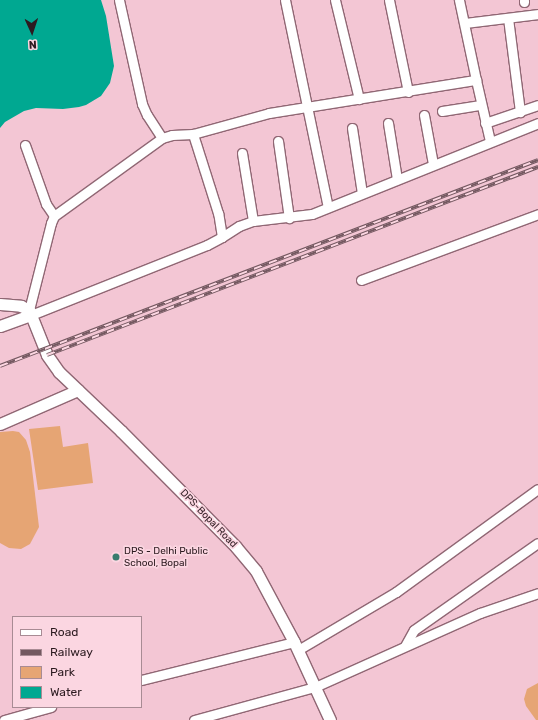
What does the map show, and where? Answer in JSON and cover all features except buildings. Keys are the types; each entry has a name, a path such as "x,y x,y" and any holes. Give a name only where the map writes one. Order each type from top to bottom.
{"street":[{"path":"119,0 142,104 146,115 162,138"},
{"path":"285,0 309,106 328,207"},
{"path":"335,0 359,99"},
{"path":"389,0 408,92"},
{"path":"459,0 490,141"},
{"path":"465,23 538,14"},
{"path":"508,18 520,112"},
{"path":"30,312 51,223 54,216 162,138 172,135 193,134 269,113 476,80"},
{"path":"442,111 482,105"},
{"path":"485,123 538,105"},
{"path":"424,115 433,164"},
{"path":"0,326 30,312 207,245 239,226 253,221 289,218 312,214 538,122"},
{"path":"388,123 397,179"},
{"path":"352,128 362,193"},
{"path":"193,134 218,213 222,237"},
{"path":"278,141 289,218"},
{"path":"25,145 46,204 54,216"},
{"path":"242,153 253,221"},
{"path":"361,280 538,214"},
{"path":"0,304 21,306 30,312"},
{"name":"DPS-Bopal Road","path":"30,312 47,355 60,372 236,547 256,571 298,650 330,720"},
{"path":"0,424 78,390"},
{"path":"142,680 298,650 396,592 538,489"},
{"path":"405,646 414,630 538,543"},
{"path":"194,720 315,687 480,612 538,592"},
{"path":"4,720 47,708"}],"green space":[{"path":"60,426 63,447 88,443 93,483 38,490 29,429"},
{"path":"0,432 19,432 26,440 30,452 39,527 30,544 21,549 9,548 0,543"},
{"path":"538,683 538,720 536,720 526,706 524,699 527,689"}],"water":[{"path":"0,0 101,0 106,16 114,66 110,83 101,96 86,105 79,107 63,109 36,108 24,111 5,122 0,128"}],"railway":[{"path":"0,366 538,160"},
{"path":"47,355 538,167"}],"place":[{"name":"DPS - Delhi Public School, Bopal","path":"116,557"}]}
